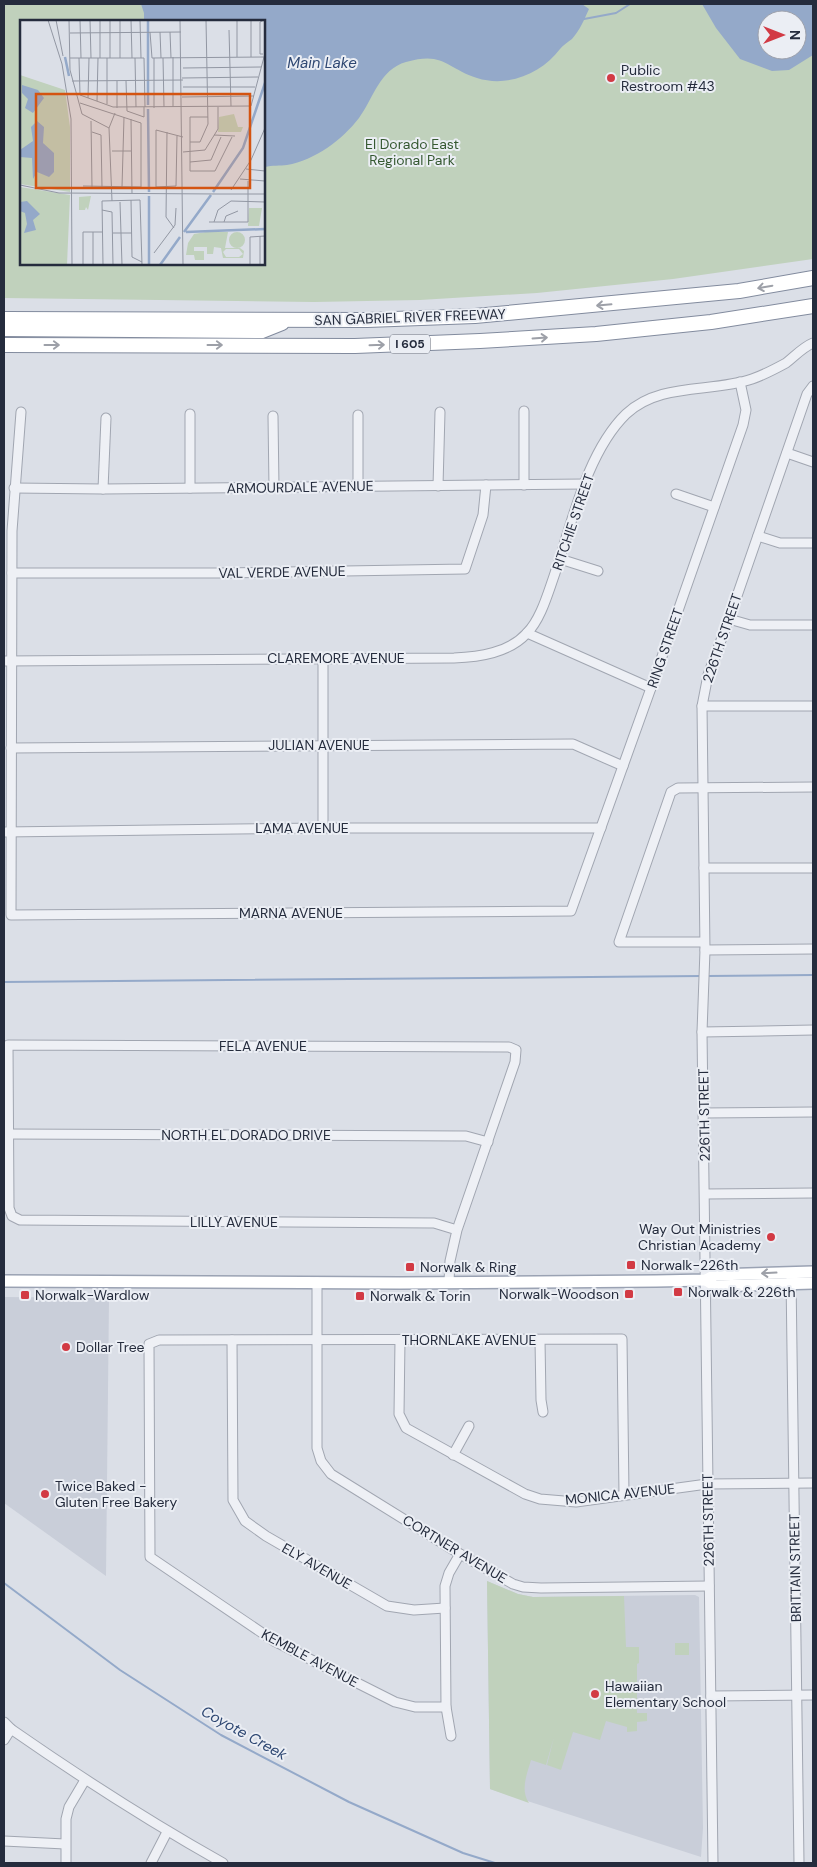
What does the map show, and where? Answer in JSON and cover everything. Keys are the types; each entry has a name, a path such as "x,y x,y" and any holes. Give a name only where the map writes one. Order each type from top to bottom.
{"highway":[{"name":"SAN GABRIEL RIVER FREEWAY","path":"4,319 367,320 475,316 739,291 813,278"},
{"name":"SAN GABRIEL RIVER FREEWAY","path":"4,345 355,346 480,341 596,334 711,322 813,306"},
{"name":"I 605","path":"4,329 262,330 292,320"}],"main road":[{"path":"4,1281 449,1282 706,1280 715,1286 790,1278 813,1272"},
{"path":"790,1278 813,1283"}],"street":[{"name":"RITCHIE STREET","path":"527,634 544,606 585,484 605,440 626,414 633,408 667,393 740,382 770,372 813,342"},
{"name":"RING STREET","path":"571,912 743,425 746,410 740,382"},
{"name":"226TH STREET","path":"713,1863 702,1032 705,946 702,706 708,675 807,394 813,386"},
{"path":"524,411 524,485"},
{"path":"8,832 11,748 8,661 12,531 21,412"},
{"path":"438,486 440,412"},
{"path":"190,414 190,488"},
{"path":"358,415 358,486"},
{"path":"273,416 274,488"},
{"path":"104,489 106,418"},
{"path":"787,453 813,462"},
{"name":"ARMOURDALE AVENUE","path":"14,488 274,488 585,484"},
{"name":"VAL VERDE AVENUE","path":"12,574 260,573 465,569 483,515 486,485"},
{"path":"676,494 714,507"},
{"path":"758,536 780,543 813,543"},
{"path":"560,559 598,571"},
{"path":"729,619 750,625 813,624"},
{"path":"527,634 651,688"},
{"name":"CLAREMORE AVENUE","path":"8,661 474,657 489,655 510,646 527,634"},
{"path":"323,658 323,828"},
{"path":"702,706 813,706"},
{"name":"JULIAN AVENUE","path":"11,748 323,744 573,744 623,766"},
{"path":"813,787 678,788 671,792 619,942 813,949"},
{"name":"LAMA AVENUE","path":"8,832 323,828 601,828"},
{"name":"MARNA AVENUE","path":"8,832 11,915 571,912"},
{"path":"704,868 813,868"},
{"path":"702,1032 813,1030"},
{"name":"FELA AVENUE","path":"6,1134 8,1045 509,1046 516,1050 515,1062 488,1142"},
{"path":"703,1113 813,1112"},
{"name":"NORTH EL DORADO DRIVE","path":"6,1134 466,1136 488,1142"},
{"name":"LILLY AVENUE","path":"6,1134 9,1208 12,1216 20,1220 434,1223 457,1230"},
{"path":"449,1282 450,1261 457,1230 488,1142"},
{"path":"705,1194 813,1193"},
{"name":"BRITTAIN STREET","path":"790,1278 799,1863"},
{"path":"317,1282 317,1341"},
{"name":"THORNLAKE AVENUE","path":"150,1540 149,1344 159,1340 622,1340 624,1495"},
{"name":"ELY AVENUE","path":"232,1340 232,1500 245,1521 266,1536 387,1606 414,1610 445,1608"},
{"name":"MONICA AVENUE","path":"400,1340 399,1414 406,1428 525,1494 540,1499 576,1502 707,1484 813,1483"},
{"path":"540,1340 543,1412"},
{"name":"CORTNER AVENUE","path":"317,1341 317,1448 331,1474 460,1554 513,1584 523,1587 709,1586"},
{"path":"453,1455 469,1426"},
{"name":"KEMBLE AVENUE","path":"150,1540 150,1557 274,1641 395,1702 415,1708 446,1707"},
{"path":"451,1736 446,1707 445,1586 449,1573 460,1554"},
{"path":"712,1696 813,1695"},
{"path":"4,1722 11,1729 85,1780 167,1832 223,1863"},
{"path":"4,1740 11,1729"},
{"path":"66,1863 65,1844 69,1807 85,1780"},
{"path":"150,1863 167,1832"},
{"path":"4,1841 65,1844"}],"shaded area":[{"path":"4,1297 109,1298 106,1576 4,1503"},
{"name":"Hawaiian Elementary School","path":"487,1581 518,1594 533,1597 695,1595 699,1597 703,1828 701,1857 490,1789"}],"green space":[{"name":"El Dorado East Regional Park","path":"4,4 813,4 813,259 673,279 537,293 420,300 314,302 4,298"},
{"path":"487,1581 518,1594 533,1597 624,1596 626,1647 639,1647 637,1713 647,1713 647,1721 637,1722 637,1731 627,1732 627,1727 606,1721 600,1740 573,1732 561,1770 547,1765 554,1737 546,1765 531,1760 525,1787 526,1798 529,1803 490,1789"},
{"path":"675,1643 689,1643 689,1655 675,1655"}],"water":[{"name":"Main Lake","path":"141,4 582,4 589,9 580,28 572,39 553,58 534,71 512,80 489,81 477,78 444,62 429,58 406,62 397,66 383,78 359,118 345,134 327,148 308,159 287,165 265,167 265,20 144,20"},
{"path":"702,4 813,4 813,55 807,59 807,10 757,10 757,60 805,60 789,70 772,71 740,59 716,28"}],"waterway":[{"path":"584,19 616,13 630,4"},
{"path":"708,976 813,975"},
{"path":"4,982 701,976"},
{"name":"Coyote Creek","path":"4,1583 120,1670 221,1735 349,1802 463,1853 495,1863"}],"place":[{"name":"Public Restroom #43","path":"611,78"},
{"name":"Way Out Ministries Christian Academy","path":"771,1237"},
{"name":"Norwalk-226th","path":"631,1265"},
{"name":"Norwalk & Ring","path":"410,1267"},
{"name":"Norwalk & 226th","path":"678,1292"},
{"name":"Norwalk-Woodson","path":"629,1294"},
{"name":"Norwalk-Wardlow","path":"25,1295"},
{"name":"Norwalk & Torin","path":"360,1296"},
{"name":"Dollar Tree","path":"66,1347"},
{"name":"Twice Baked - Gluten Free Bakery","path":"45,1494"},
{"name":"Hawaiian Elementary School","path":"595,1694"}]}
